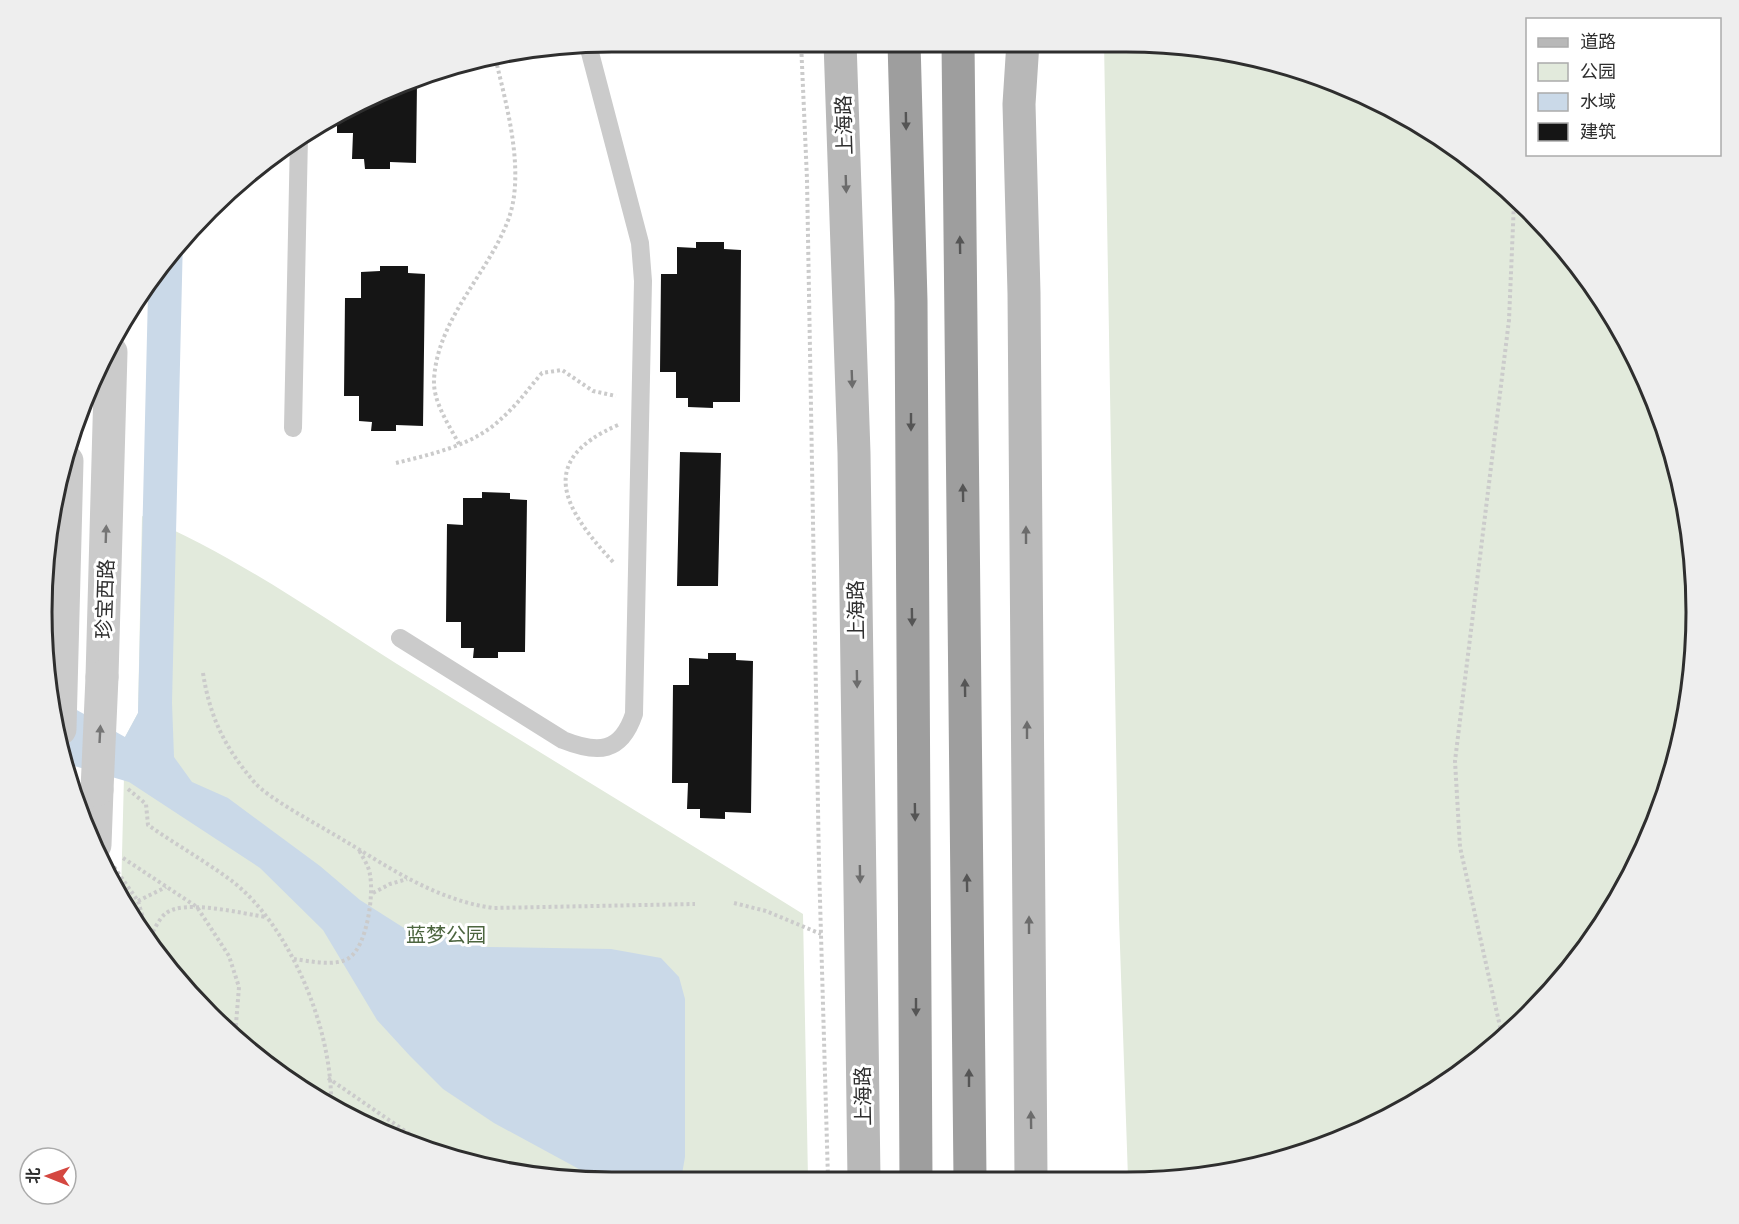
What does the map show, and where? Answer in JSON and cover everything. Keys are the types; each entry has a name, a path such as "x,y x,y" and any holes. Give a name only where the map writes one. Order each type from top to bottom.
{"highway":[{"path":"903,52 910,301 916,1172"},
{"path":"959,52 970,1172"}],"main road":[{"name":"上海路","path":"840,52 854,453 864,1172"},
{"path":"1022,52 1019,104 1024,317 1031,1172"}],"street":[{"name":"珍宝西路","path":"97,831 107,788 102,677 111,364"},
{"name":"珍宝西路","path":"61,707 67,486"}],"lane":[{"path":"400,638 563,740 586,749 610,746 627,735 634,714 643,281 640,243 590,53"},
{"path":"293,428 299,149"}],"path":[{"path":"801,52 807,179 828,1172"},
{"path":"459,444 441,409 434,381 440,354 453,317 507,222 513,188 512,129 497,65"},
{"path":"1501,1029 1460,847 1455,761 1509,320 1514,207"},
{"path":"396,463 441,452 501,420 542,373 562,370 593,391 640,408"},
{"path":"636,586 596,543 573,508 564,480 570,459 588,439 640,408"},
{"path":"202,673 208,706 219,733 257,785 407,879 467,904 493,908 695,904"},
{"path":"107,788 129,789 146,804 148,825 233,882 268,918 293,958 310,1000 324,1048 329,1095"},
{"path":"105,848 197,907 229,956 239,987 236,1026"},
{"path":"293,958 325,963 348,959 356,952 363,937 373,894 370,872 359,848"},
{"path":"116,871 138,901 143,917"},
{"path":"373,894 390,884 407,879"},
{"path":"138,901 167,886"},
{"path":"734,903 765,911 821,933"},
{"path":"153,931 166,914 179,907 197,907 268,918"},
{"path":"328,1078 407,1132"}],"green space":[{"path":"1104,52 1200,57 1236,63 1307,82 1341,95 1407,127 1438,147 1468,168 1523,216 1571,271 1592,301 1612,332 1644,398 1657,432 1676,503 1682,539 1686,612 1682,685 1667,757 1644,826 1612,892 1571,953 1523,1008 1468,1056 1407,1097 1341,1129 1272,1152 1200,1167 1128,1172 1119,918"},
{"name":"蓝梦公园","path":"142,516 176,531 241,566 803,914 808,1172 612,1172 539,1167 503,1161 432,1142 398,1129 332,1097 301,1077 243,1033 191,981 147,923 121,881 125,737 138,713"}],"water":[{"path":"183,253 172,703 174,757 192,782 228,798 320,866 360,900 404,928 487,947 611,949 661,958 679,977 685,999 685,1157 682,1172 581,1170 494,1123 443,1089 377,1020 323,930 260,868 129,782 75,766 60,700 125,737 138,713 148,300"}],"building":[{"path":"417,88 416,163 390,162 390,169 365,169 364,159 352,159 353,133 337,133 337,124"},
{"path":"696,242 724,242 724,249 741,250 740,402 713,402 713,408 688,407 688,398 676,398 676,372 660,372 661,274 677,274 677,247 696,248"},
{"path":"380,266 408,266 408,273 425,274 423,426 396,425 396,431 371,431 372,422 359,421 359,396 344,396 345,298 361,298 361,272 380,271"},
{"path":"680,452 721,453 718,586 677,586"},
{"path":"482,492 510,493 510,499 527,500 525,652 498,652 498,658 473,658 474,648 461,648 461,622 446,622 447,524 463,525 463,498 482,498"},
{"path":"708,653 736,653 736,660 753,661 751,813 725,812 725,819 700,818 700,809 687,809 688,783 672,783 673,685 689,685 689,658 708,659"}]}
